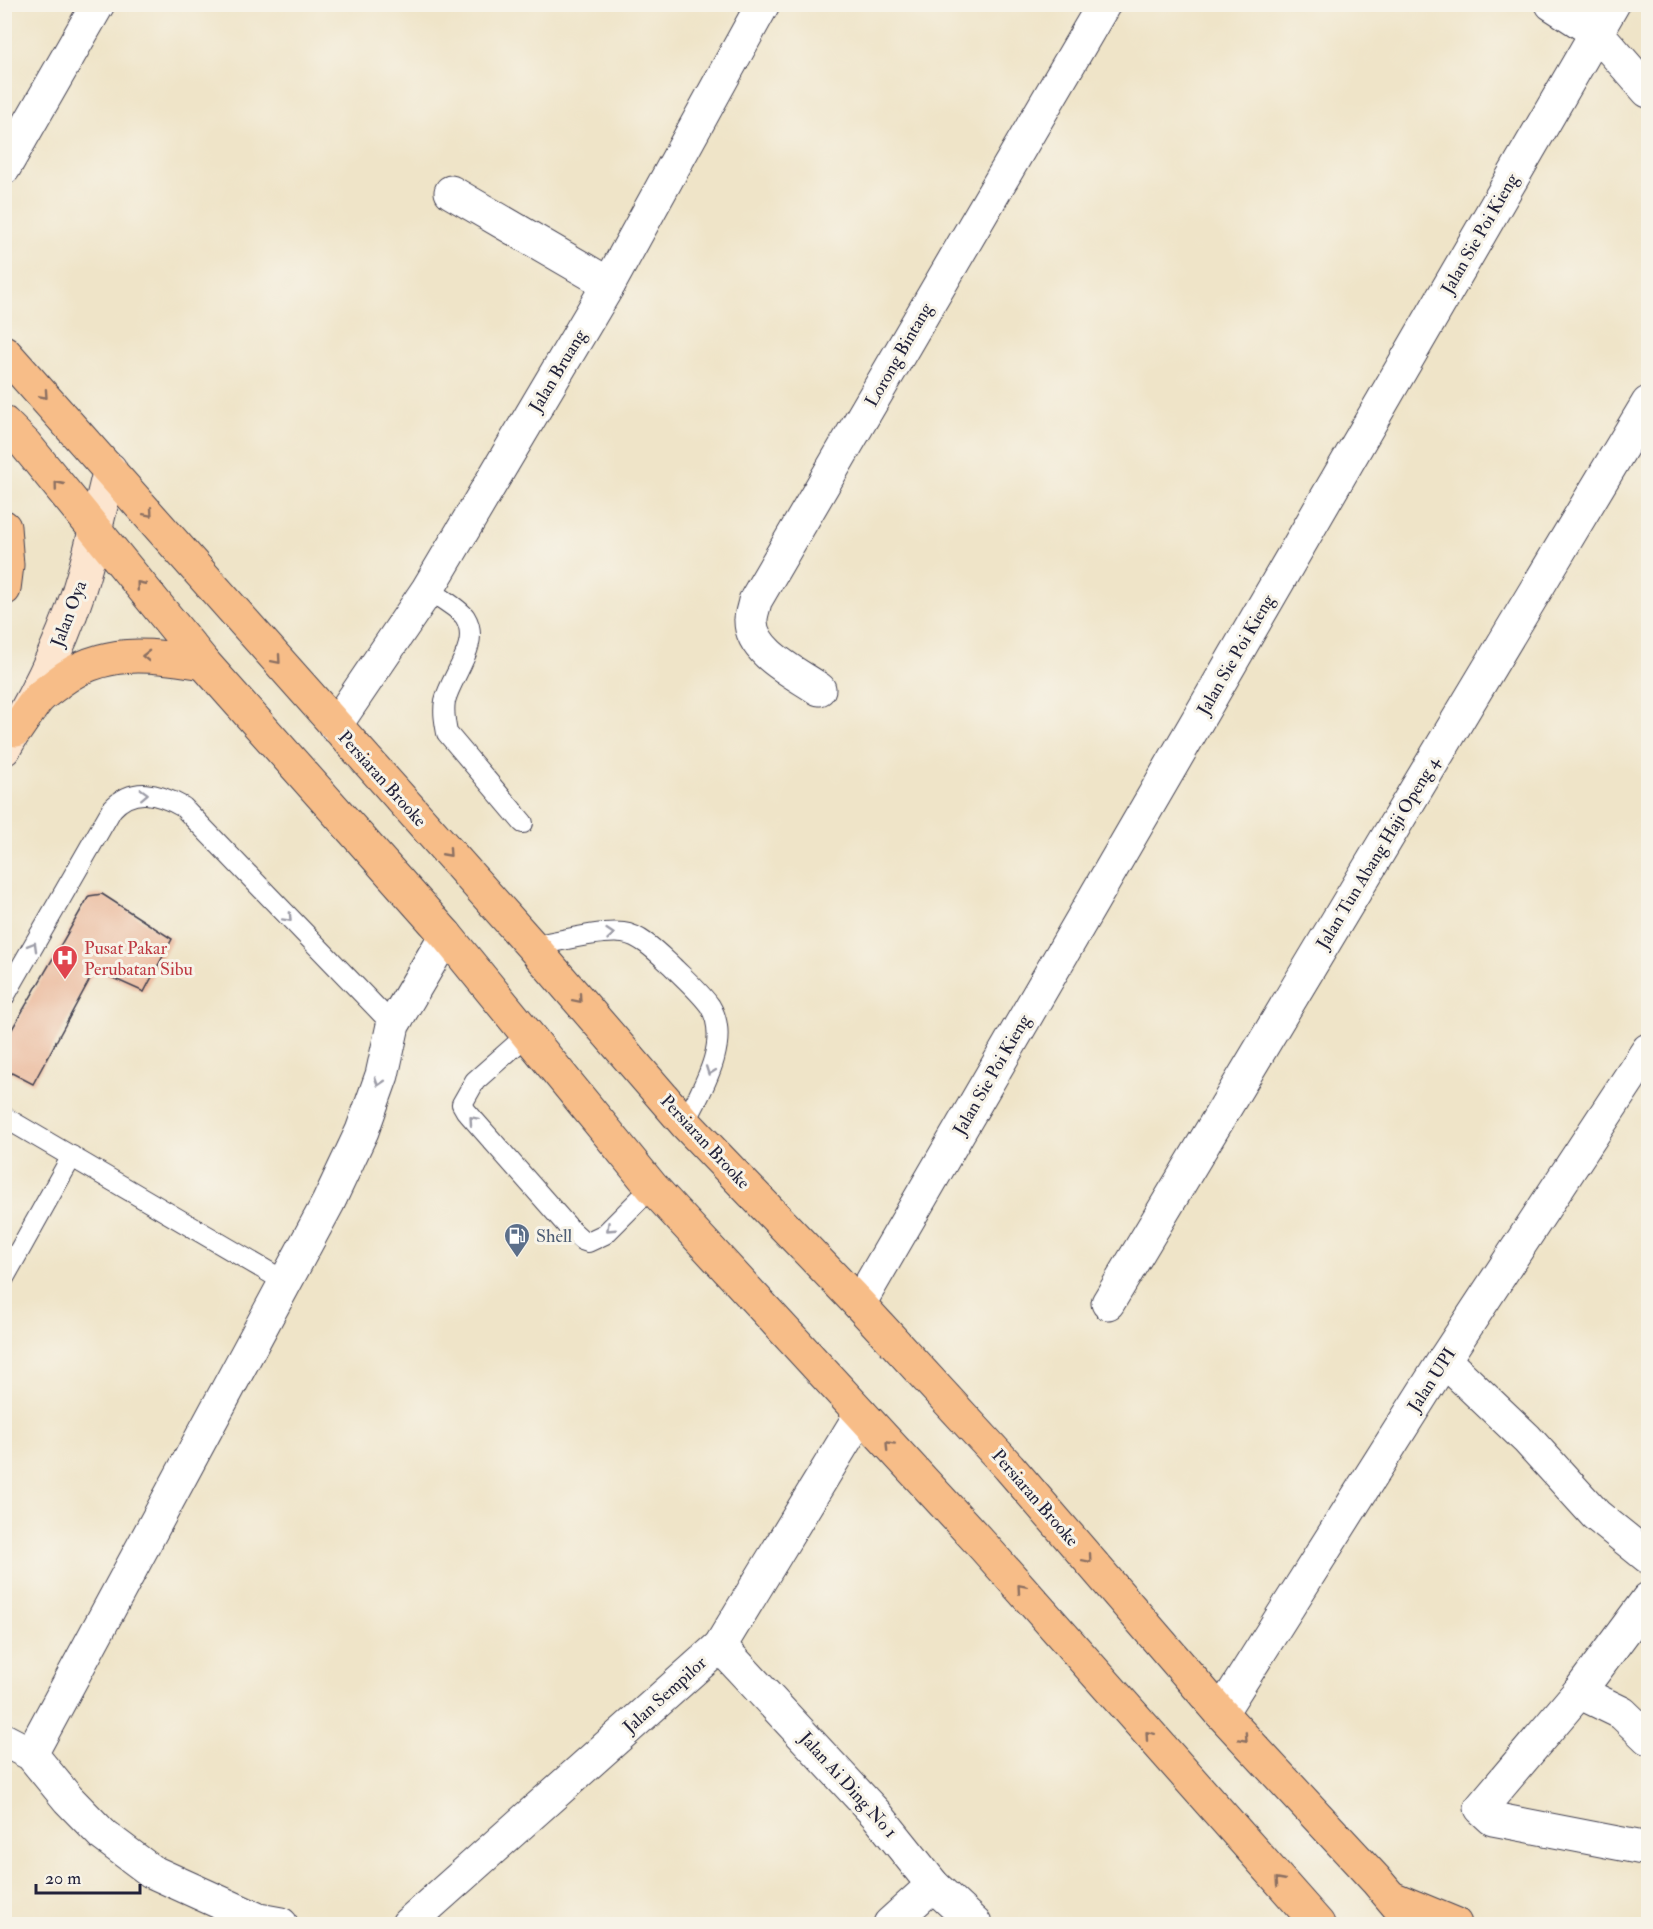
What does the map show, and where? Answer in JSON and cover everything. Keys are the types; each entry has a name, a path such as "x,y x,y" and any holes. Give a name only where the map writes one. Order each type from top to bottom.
{"main road":[{"name":"Persiaran Brooke","path":"4,352 532,946 685,1123 859,1305 1009,1467 1221,1713 1391,1897 1413,1924"},
{"path":"4,423 25,444 204,663 446,935 652,1188 984,1547 1315,1922"},
{"name":"Jalan Oya","path":"10,740 50,666 84,573 110,469"},
{"path":"4,527 7,565 4,589"},
{"path":"10,740 39,698 68,675 99,660 126,655 157,656 204,663"},
{"path":"1391,1897 1455,1924"}],"street":[{"path":"4,168 98,4"},
{"name":"Jalan Bruang","path":"335,726 428,589 609,284 763,4"},
{"name":"Lorong Bintang","path":"819,689 762,650 753,634 751,620 755,601 1104,4"},
{"path":"1552,4 1597,33 1648,91"},
{"name":"Jalan Sie Poi Kieng","path":"859,1305 1613,4"},
{"path":"451,192 609,284"},
{"name":"Jalan Tun Abang Haji Openg 4","path":"1108,1303 1648,404"},
{"path":"281,1924 259,1920 152,1871 103,1834 18,1747 328,1203 362,1131 382,1075 393,1025 446,935"},
{"name":"Jalan UPI","path":"1221,1713 1444,1360 1648,1050"},
{"path":"1444,1360 1527,1439 1596,1515 1648,1557"},
{"name":"Jalan Sempilor","path":"408,1924 720,1646 861,1414"},
{"path":"1648,1599 1580,1692 1481,1808 1493,1819 1648,1849"},
{"name":"Jalan Ai Ding No 1","path":"720,1646 877,1815 933,1885 975,1924"},
{"path":"1580,1692 1622,1713 1648,1738"},
{"path":"890,1924 933,1885"}],"lane":[{"path":"428,589 465,616 471,635 446,699 444,716 447,733 523,823"},
{"path":"4,997 112,809 120,800 131,796 140,793 154,794 183,807 393,1025"},
{"path":"532,946 596,935 624,933 649,945 688,982 710,1008 718,1033 712,1069 685,1123"},
{"path":"527,1035 475,1082 462,1104 466,1111 570,1229 588,1242 605,1234 652,1188"},
{"path":"4,1117 284,1281"},
{"path":"4,1278 72,1156"}],"building":[{"name":"Pusat Pakar Perubatan Sibu","path":"102,894 172,939 144,992 95,970 33,1084 4,1069 4,1043 89,896"}],"place":[{"name":"Pusat Pakar Perubatan Sibu","path":"65,981"},
{"name":"Shell","path":"517,1259"}]}
